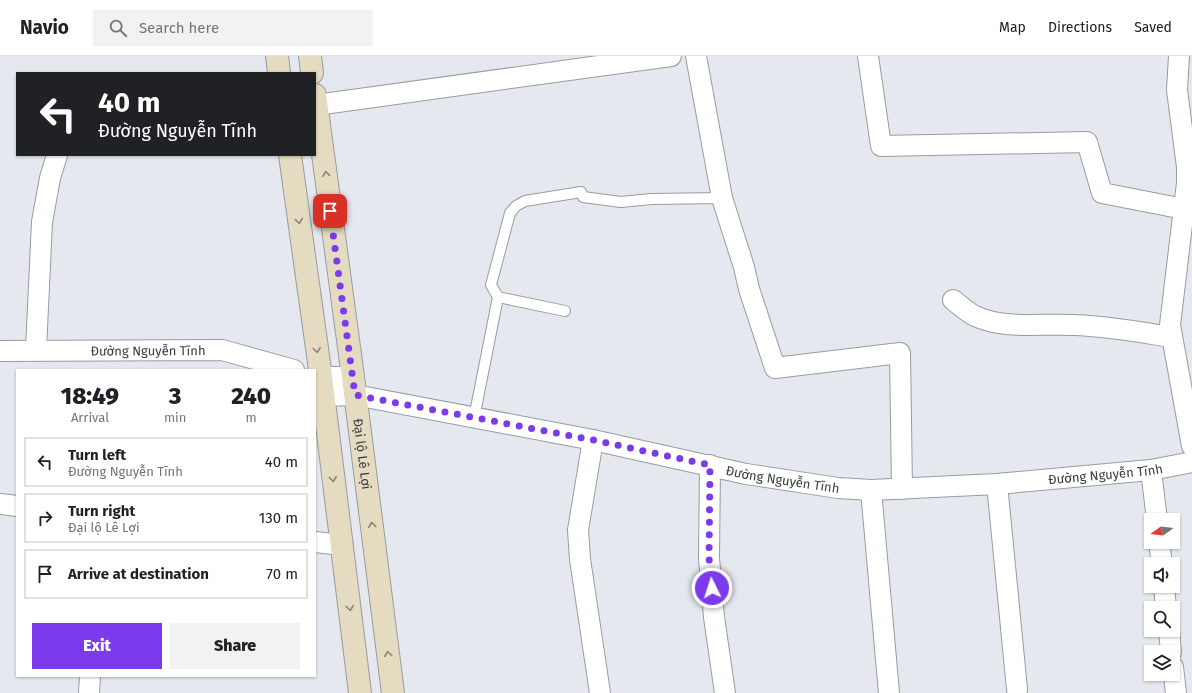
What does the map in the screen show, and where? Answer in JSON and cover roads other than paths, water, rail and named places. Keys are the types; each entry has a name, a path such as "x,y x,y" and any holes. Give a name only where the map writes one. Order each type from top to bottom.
{"main road":[{"path":"277,56 279,72"},
{"path":"310,56 312,72"},
{"name":"Đại lộ Lê Lợi","path":"316,100 393,693"},
{"path":"290,156 342,545 360,693"}],"street":[{"path":"316,100 671,56"},
{"path":"696,56 722,198 744,267 749,290 775,368 900,353 902,489"},
{"path":"868,56 881,146 1088,142 1102,193 1184,209"},
{"path":"1179,56 1177,90 1187,167 1187,183 1170,325 1192,446"},
{"path":"36,350 42,222 50,178 57,156"},
{"path":"953,300 975,316 990,321 1013,325 1074,325 1103,327 1171,337"},
{"name":"Đường Nguyễn Tĩnh","path":"0,351 222,350 290,369"},
{"name":"Đường Nguyễn Tĩnh","path":"320,383 354,386 474,418 593,440 746,474 838,488 871,490 997,484 1151,470 1192,462"},
{"path":"593,440 578,530 580,558 600,693"},
{"path":"710,465 709,558 714,617 725,693"},
{"path":"1151,470 1156,513"},
{"path":"997,484 1017,689"},
{"path":"871,490 889,693"},
{"path":"0,504 16,506"},
{"path":"316,542 342,545"},
{"path":"89,693 90,677"},
{"path":"1175,681 1176,693"}],"lane":[{"path":"474,418 498,297 491,285 510,213 516,206 525,201 581,192 583,197 621,202 651,198 722,198"},
{"path":"498,297 565,311"}]}
